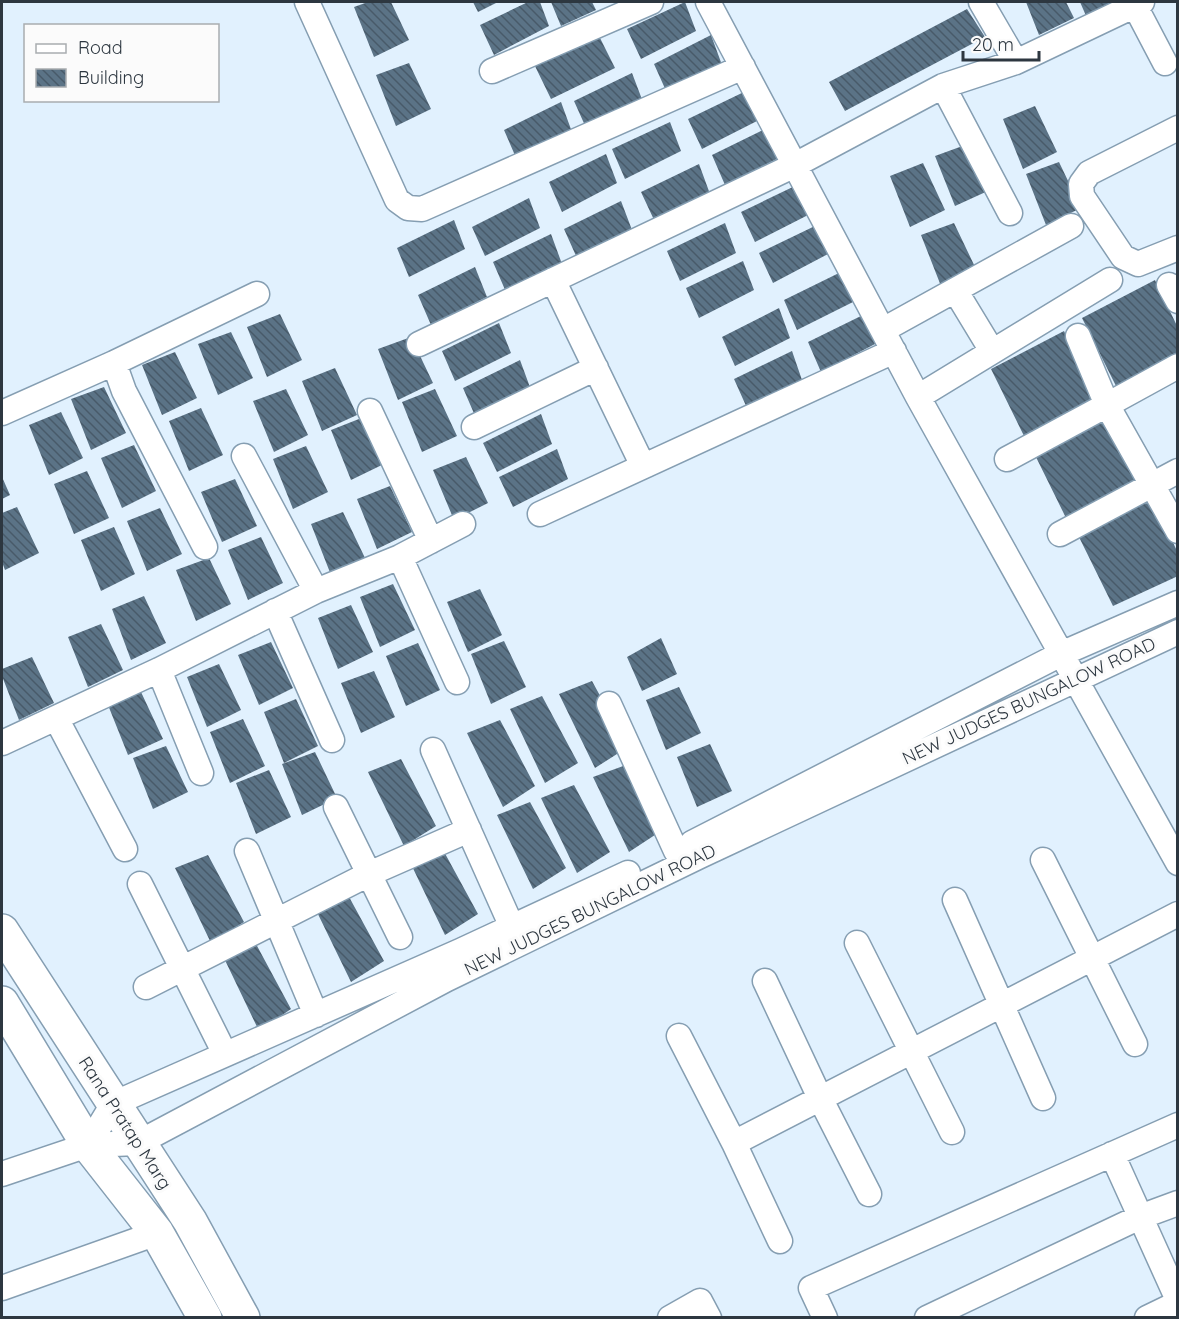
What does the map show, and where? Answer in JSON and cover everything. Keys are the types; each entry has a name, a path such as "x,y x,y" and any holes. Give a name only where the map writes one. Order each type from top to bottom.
{"main road":[{"name":"Rana Pratap Marg","path":"2,931 190,1221 243,1317"},
{"name":"Rana Pratap Marg","path":"2,1003 88,1145 156,1233 205,1317"}],"street":[{"path":"307,2 397,200 408,208 422,209 743,68"},
{"path":"492,71 651,2"},
{"path":"708,2 918,397 1178,863"},
{"path":"981,2 1016,62"},
{"path":"419,344 795,165 943,86 1016,62 1136,3 1165,63"},
{"path":"943,86 1010,213"},
{"path":"1178,128 1089,173 1081,184 1082,196 1123,257 1138,264 1178,248"},
{"path":"540,514 643,466 888,340 955,290 1071,225"},
{"path":"553,280 643,466"},
{"path":"918,397 1110,280"},
{"path":"955,290 993,351"},
{"path":"2,414 257,294"},
{"path":"1078,336 1107,405 1178,531"},
{"path":"114,363 124,391 205,547"},
{"path":"1007,459 1178,366"},
{"path":"474,427 596,368"},
{"path":"370,411 431,541"},
{"path":"244,456 316,591"},
{"path":"1060,534 1178,471"},
{"path":"2,743 159,670 275,610 400,557 464,524"},
{"path":"400,557 457,682"},
{"path":"88,1145 113,1104 512,927 676,851 1061,654 1178,603"},
{"path":"275,610 332,740"},
{"name":"NEW JUDGES BUNGALOW ROAD","path":"2,1174 88,1145 138,1143 447,979 691,860 1178,632"},
{"path":"159,670 201,773"},
{"path":"609,704 676,851"},
{"path":"56,718 125,849"},
{"path":"433,750 512,927"},
{"path":"336,807 400,937"},
{"path":"146,987 369,874 469,830"},
{"path":"247,850 316,1014"},
{"path":"1042,860 1135,1044"},
{"path":"140,884 225,1054"},
{"path":"955,900 1043,1098"},
{"path":"734,1143 1178,914"},
{"path":"857,943 952,1132"},
{"path":"765,981 820,1098 869,1194"},
{"path":"679,1036 734,1143 780,1241"},
{"path":"825,1317 812,1288 1178,1125"},
{"path":"1112,1154 1178,1302 1147,1317"},
{"path":"927,1317 1140,1216 1178,1203"},
{"path":"2,1288 156,1233"},
{"path":"670,1317 700,1301 709,1317"}],"building":[{"path":"368,2 391,2 409,40 374,57 354,7"},
{"path":"473,2 498,2 478,12"},
{"path":"528,2 540,2 549,26 494,55 480,25"},
{"path":"551,2 592,2 596,10 561,26"},
{"path":"685,2 696,31 641,59 627,29"},
{"path":"1026,2 1066,2 1074,18 1039,35"},
{"path":"1080,2 1123,2 1087,18"},
{"path":"967,9 985,37 845,111 829,82"},
{"path":"598,34 615,68 551,99 534,64"},
{"path":"711,35 722,65 667,93 654,64"},
{"path":"409,63 431,109 396,126 376,75"},
{"path":"632,73 643,102 587,130 574,101"},
{"path":"746,91 757,121 702,149 688,119"},
{"path":"561,102 572,132 517,160 504,130"},
{"path":"1035,106 1057,152 1023,169 1003,119"},
{"path":"670,122 681,151 625,179 612,149"},
{"path":"769,127 781,157 725,185 712,155"},
{"path":"968,144 990,190 955,206 935,156"},
{"path":"606,154 617,183 562,212 549,182"},
{"path":"1059,162 1081,208 1046,225 1026,174"},
{"path":"923,163 945,210 910,227 890,176"},
{"path":"699,164 710,194 655,222 641,192"},
{"path":"799,184 810,214 755,242 741,212"},
{"path":"529,198 540,228 485,256 472,227"},
{"path":"621,201 632,230 577,258 564,229"},
{"path":"454,220 465,249 409,277 397,248"},
{"path":"725,223 736,253 680,281 667,251"},
{"path":"954,223 976,269 941,286 921,235"},
{"path":"817,225 828,254 773,283 759,253"},
{"path":"551,234 562,264 506,292 493,262"},
{"path":"743,261 754,290 699,318 686,288"},
{"path":"475,267 487,297 431,325 418,295"},
{"path":"841,272 853,302 797,330 784,300"},
{"path":"1155,280 1178,328 1178,357 1116,386 1082,318"},
{"path":"779,308 790,338 735,366 722,337"},
{"path":"280,314 302,360 267,377 247,327"},
{"path":"865,314 877,343 821,372 808,342"},
{"path":"499,323 511,353 455,381 442,351"},
{"path":"1064,331 1098,403 1025,438 991,369"},
{"path":"231,332 253,378 218,395 198,344"},
{"path":"411,337 433,383 398,400 378,349"},
{"path":"792,351 802,380 747,408 734,379"},
{"path":"175,352 197,398 162,415 142,365"},
{"path":"520,360 531,390 476,418 463,388"},
{"path":"335,368 357,415 322,431 302,381"},
{"path":"104,387 126,433 91,450 71,399"},
{"path":"286,389 308,435 274,452 253,401"},
{"path":"435,389 457,436 422,452 402,402"},
{"path":"201,408 223,455 189,471 169,421"},
{"path":"61,412 83,458 49,475 29,425"},
{"path":"541,414 552,444 497,472 483,443"},
{"path":"1107,415 1140,482 1068,522 1034,453"},
{"path":"364,417 386,463 351,480 331,430"},
{"path":"134,445 156,491 122,508 101,458"},
{"path":"306,446 328,492 293,509 273,459"},
{"path":"557,449 568,479 513,507 499,477"},
{"path":"466,457 488,503 454,520 433,470"},
{"path":"87,471 109,518 74,534 54,484"},
{"path":"2,477 10,495 2,499"},
{"path":"235,479 257,526 222,542 201,492"},
{"path":"390,486 412,532 377,549 357,499"},
{"path":"1152,499 1178,553 1178,576 1113,606 1079,537"},
{"path":"17,507 39,553 5,570 2,562 2,513"},
{"path":"160,508 182,554 147,571 127,521"},
{"path":"343,512 365,558 331,575 311,524"},
{"path":"114,527 135,574 101,591 81,540"},
{"path":"261,537 283,583 248,600 228,550"},
{"path":"209,558 231,604 196,621 176,570"},
{"path":"393,584 415,630 380,647 360,597"},
{"path":"480,589 502,635 468,652 447,602"},
{"path":"144,596 166,643 131,660 112,609"},
{"path":"351,605 373,652 338,669 318,618"},
{"path":"101,624 123,670 88,687 68,637"},
{"path":"661,638 677,674 642,691 627,657"},
{"path":"504,641 526,687 491,704 471,654"},
{"path":"271,642 293,688 259,705 238,655"},
{"path":"418,643 440,690 406,706 386,656"},
{"path":"32,657 54,703 19,720 2,676 2,669"},
{"path":"219,664 241,710 207,727 187,677"},
{"path":"374,671 395,717 361,733 341,683"},
{"path":"592,681 628,747 595,768 559,694"},
{"path":"679,687 701,733 666,750 646,700"},
{"path":"141,692 163,739 128,755 108,705"},
{"path":"542,696 578,763 545,783 510,709"},
{"path":"296,699 318,746 284,763 264,712"},
{"path":"243,719 265,766 230,783 210,732"},
{"path":"500,720 535,786 503,807 467,733"},
{"path":"710,744 732,791 697,807 677,757"},
{"path":"166,746 188,792 153,809 133,758"},
{"path":"315,752 337,798 302,815 282,764"},
{"path":"401,759 436,826 404,846 368,772"},
{"path":"626,765 661,831 629,852 593,777"},
{"path":"269,770 291,817 256,834 236,783"},
{"path":"574,785 610,852 577,873 541,798"},
{"path":"530,802 566,868 533,889 497,815"},
{"path":"442,848 478,914 445,935 409,860"},
{"path":"208,855 244,922 211,943 175,868"},
{"path":"348,895 384,961 351,982 315,908"},
{"path":"256,944 291,1009 259,1031 223,956"}]}
